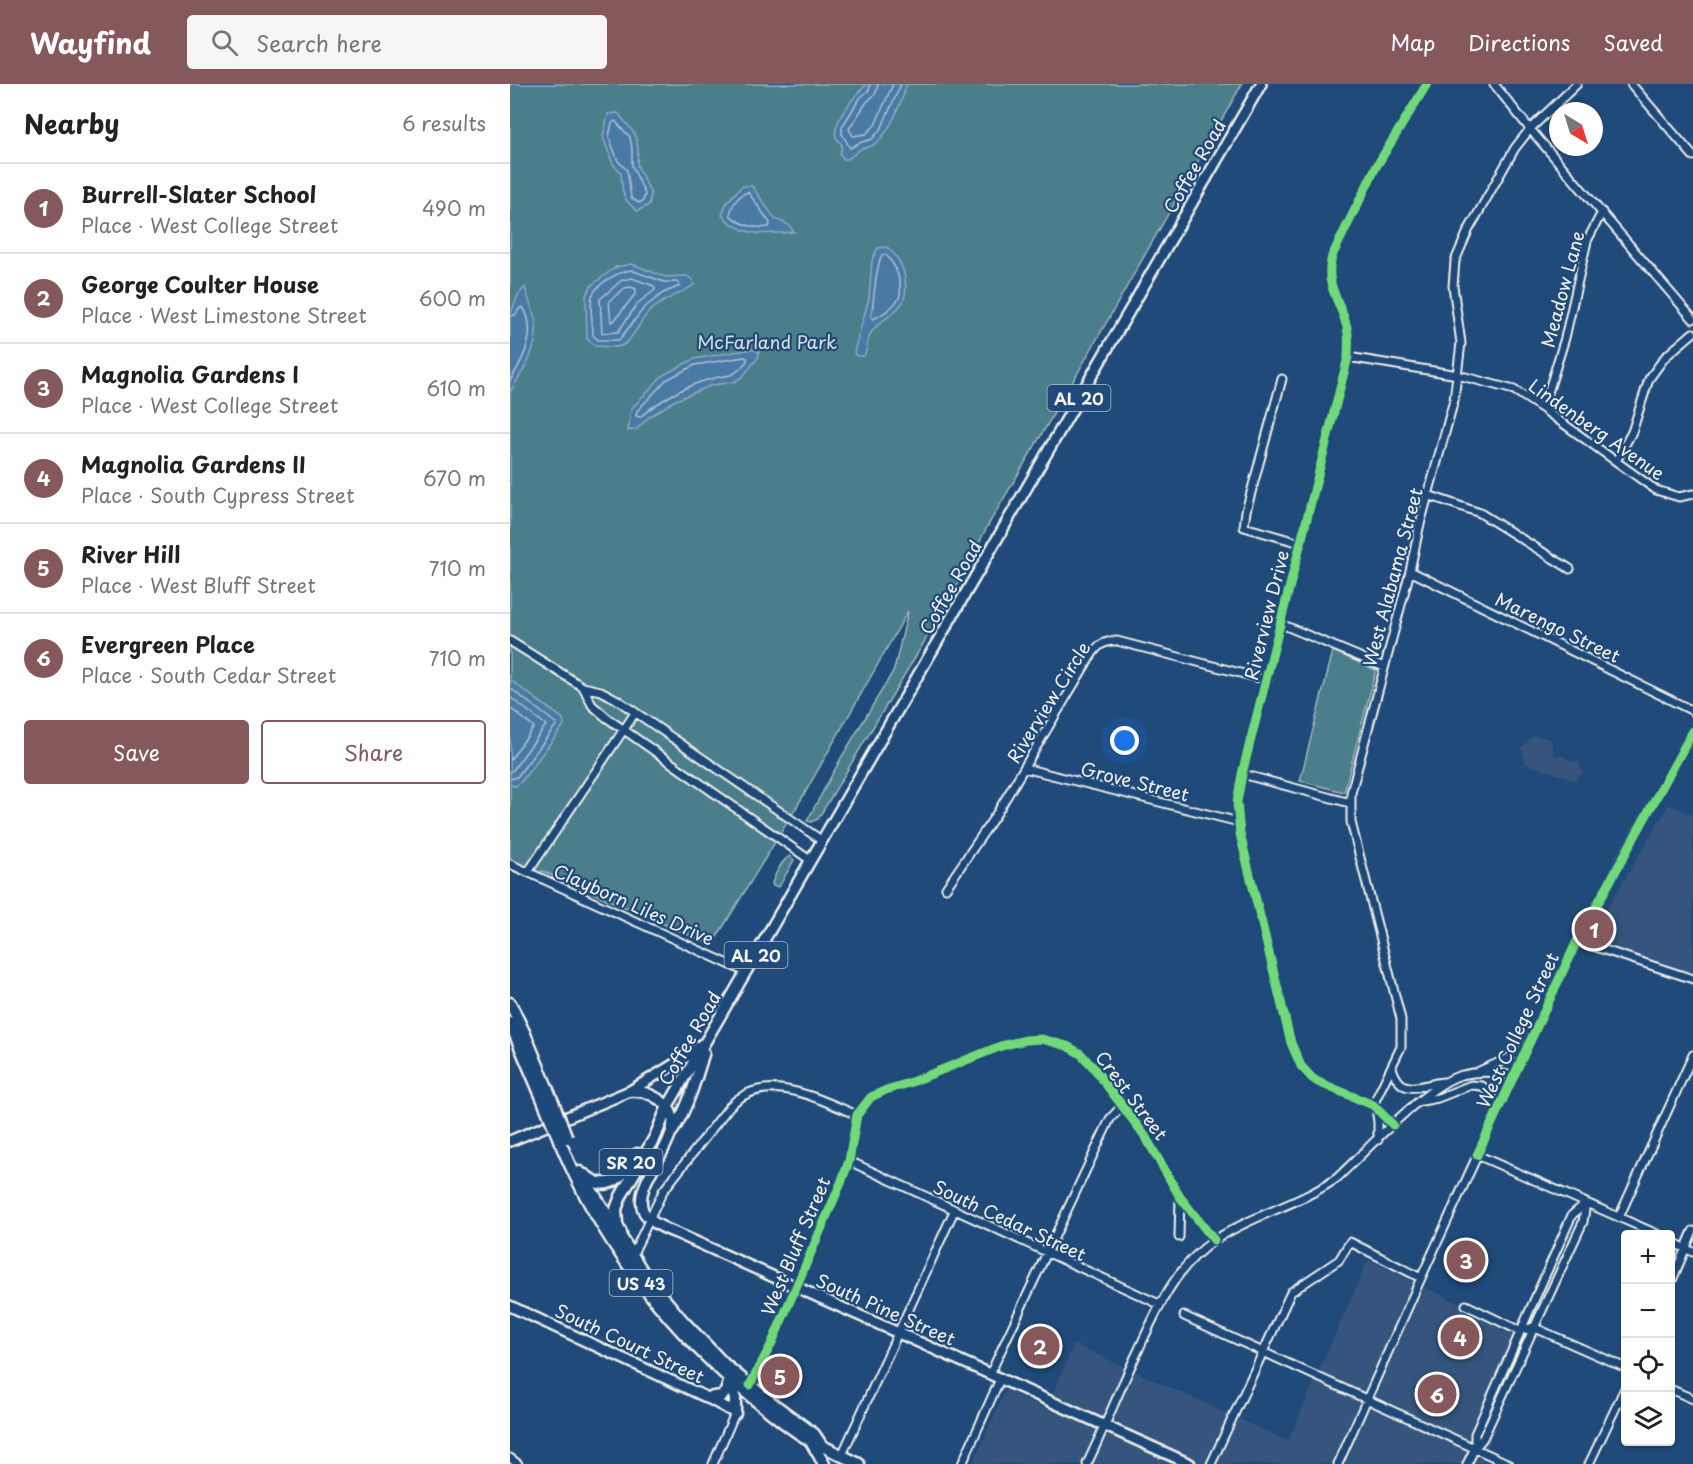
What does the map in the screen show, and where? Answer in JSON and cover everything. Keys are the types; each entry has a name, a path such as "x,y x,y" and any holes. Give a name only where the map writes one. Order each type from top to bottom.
{"highway":[{"name":"US 43","path":"510,1003 525,1034 549,1103 589,1204 634,1274 670,1319 729,1378 755,1400 840,1460 859,1464"},
{"name":"US 43","path":"510,1023 549,1103"},
{"name":"SR 20","path":"578,1169 593,1182 602,1184 618,1179 668,1106"},
{"path":"625,1245 616,1209 655,1137 668,1106"},
{"name":"US 43","path":"563,1140 578,1169 651,1284 724,1364 814,1434 815,1442"},
{"path":"708,1398 721,1396 726,1392 729,1378"},
{"path":"729,1378 735,1399 735,1413"},
{"path":"735,1413 742,1405 755,1400"},
{"path":"815,1442 824,1464"}],"main road":[{"name":"Coffee Road","path":"668,1106 709,1039 821,840 1261,84"},
{"path":"510,1141 630,1091 686,1057 709,1039"},
{"path":"650,1220 643,1212 641,1201 651,1174 692,1094 709,1039"},
{"path":"630,1091 648,1092 668,1106 673,1114 669,1138"},
{"name":"South Pine Street","path":"650,1220 1190,1464"},
{"name":"South Court Street","path":"510,1306 708,1398 735,1413"}],"street":[{"name":"Riverview Drive","path":"1393,1125 1374,1106 1318,1083 1306,1072 1297,1058 1291,1043 1239,822 1237,802 1242,774 1348,357 1347,326 1329,280 1332,256 1376,166 1427,84"},
{"path":"1494,84 1693,318"},
{"name":"West Alabama Street","path":"1374,1106 1401,1047 1401,1018 1351,822 1350,803 1419,528 1447,430 1458,375 1461,343 1453,286 1455,261 1468,231 1515,148 1530,129 1577,84"},
{"path":"1631,84 1693,156"},
{"name":"Meadow Lane","path":"1543,409 1565,338 1587,242 1602,212"},
{"path":"1616,461 1632,432 1648,379 1665,357 1693,333"},
{"name":"Lindenberg Avenue","path":"1348,357 1458,375 1515,390 1656,490 1671,495 1690,495"},
{"path":"1282,379 1246,511 1244,526 1300,543"},
{"path":"1428,495 1480,513 1570,569"},
{"name":"Marengo Street","path":"1410,571 1693,711"},
{"path":"1281,624 1384,667"},
{"name":"Riverview Circle","path":"946,888 997,813 1101,643 1109,640 1267,680"},
{"path":"510,641 583,687 601,691 821,840"},
{"path":"583,687 592,705 623,730 810,860"},
{"path":"528,872 635,713"},
{"name":"West College Street","path":"1338,1464 1497,1110 1577,941 1693,731"},
{"name":"Grove Street","path":"1024,768 1239,822"},
{"path":"1242,774 1350,803"},
{"name":"Clayborn Liles Drive","path":"510,864 746,972"},
{"path":"1577,941 1693,979"},
{"name":"Crest Street","path":"857,1115 871,1097 993,1048 1034,1039 1059,1043 1081,1054 1123,1105 1154,1150 1180,1197 1214,1240"},
{"path":"1476,1073 1507,1059 1527,1045"},
{"path":"1619,1218 1693,1055"},
{"path":"1392,1068 1399,1083 1411,1089 1461,1075 1489,1071 1514,1076"},
{"path":"1087,1464 1159,1305 1182,1270 1214,1240 1258,1217 1306,1198 1337,1179 1393,1125 1446,1081"},
{"path":"1419,1102 1438,1098 1471,1085 1482,1086 1489,1092 1497,1110"},
{"path":"632,1256 663,1191 729,1107 742,1096 758,1089 784,1089 816,1098 857,1115"},
{"path":"990,1374 1110,1119 1123,1105"},
{"path":"1374,1106 1378,1122 1377,1140"},
{"name":"West Bluff Street","path":"750,1385 771,1345 849,1161 857,1115"},
{"path":"1477,1155 1647,1230"},
{"name":"South Cedar Street","path":"849,1161 1159,1305"},
{"path":"1179,1237 1180,1197"},
{"path":"1467,1464 1483,1438 1583,1222 1586,1203"},
{"path":"1475,1449 1474,1434 1572,1215 1586,1203"},
{"path":"840,1460 954,1211"},
{"path":"1671,1284 1684,1248 1693,1231"},
{"path":"1211,1464 1291,1292 1339,1260 1350,1242 1421,1278"},
{"path":"1675,1243 1693,1252"},
{"path":"1466,1305 1520,1331 1533,1327 1621,1366"},
{"path":"1184,1316 1509,1464"},
{"path":"962,1464 1000,1379"},
{"path":"1675,1391 1693,1399"},
{"path":"1589,1464 1623,1392"},
{"path":"713,1464 735,1413"},
{"path":"510,1458 518,1464"}],"shaded area":[{"path":"1534,735 1551,739 1555,756 1566,756 1565,759 1579,762 1582,773 1575,780 1526,764 1521,748"},
{"path":"1669,804 1693,816 1693,974 1590,938"},
{"path":"1368,1260 1528,1336 1483,1464 972,1464 1006,1390 1046,1409 1074,1344 1288,1441"}],"green space":[{"name":"McFarland Park","path":"510,84 1242,84 1076,376 987,527 953,594 818,819 807,821 841,758 894,670 908,611 802,798 712,945 542,871 535,880 510,870 510,785 516,786 563,719 510,680"},
{"path":"1333,651 1376,670 1344,792 1300,781"},
{"path":"790,856 794,860 779,887 773,886 772,883 779,868"}],"water":[{"path":"867,84 907,84 896,113 885,133 878,141 862,148 848,159 844,159 840,154 842,145 836,137 837,124 851,101"},
{"path":"618,113 635,134 638,148 637,165 651,194 649,205 637,211 626,199 621,173 613,164 603,137 608,114"},
{"path":"742,186 752,186 775,219 789,225 794,232 755,233 746,231 738,228 722,215 727,202"},
{"path":"887,247 903,269 906,283 905,296 899,307 871,333 864,356 856,356 854,352 869,298 872,260 878,248"},
{"path":"632,264 665,277 687,276 693,280 694,285 654,308 623,345 595,346 587,339 586,295 592,285 616,267"},
{"path":"525,287 536,323 535,341 529,359 510,392 510,316 518,295"},
{"path":"752,349 759,352 758,358 742,377 734,382 712,385 674,401 649,417 637,429 628,431 631,409 663,375 694,359"},
{"path":"510,680 563,719 564,725 516,786 510,785"}],"cycle path":[{"path":"1393,1125 1373,1105 1318,1082 1301,1066 1291,1043 1240,834 1237,802 1242,774 1348,357 1347,328 1331,283 1332,256 1376,167 1427,84"},
{"path":"1477,1155 1577,941 1693,731"},
{"path":"750,1385 771,1345 841,1183 849,1161 857,1115 871,1097 1001,1046 1042,1039 1067,1046 1081,1054 1145,1136 1180,1197 1214,1240"}],"place":[{"name":"Burrell-Slater School","path":"1594,929"},
{"name":"Magnolia Gardens I","path":"1466,1260"},
{"name":"Magnolia Gardens II","path":"1460,1337"},
{"name":"George Coulter House","path":"1040,1346"},
{"name":"River Hill","path":"780,1376"},
{"name":"Evergreen Place","path":"1437,1394"}]}
